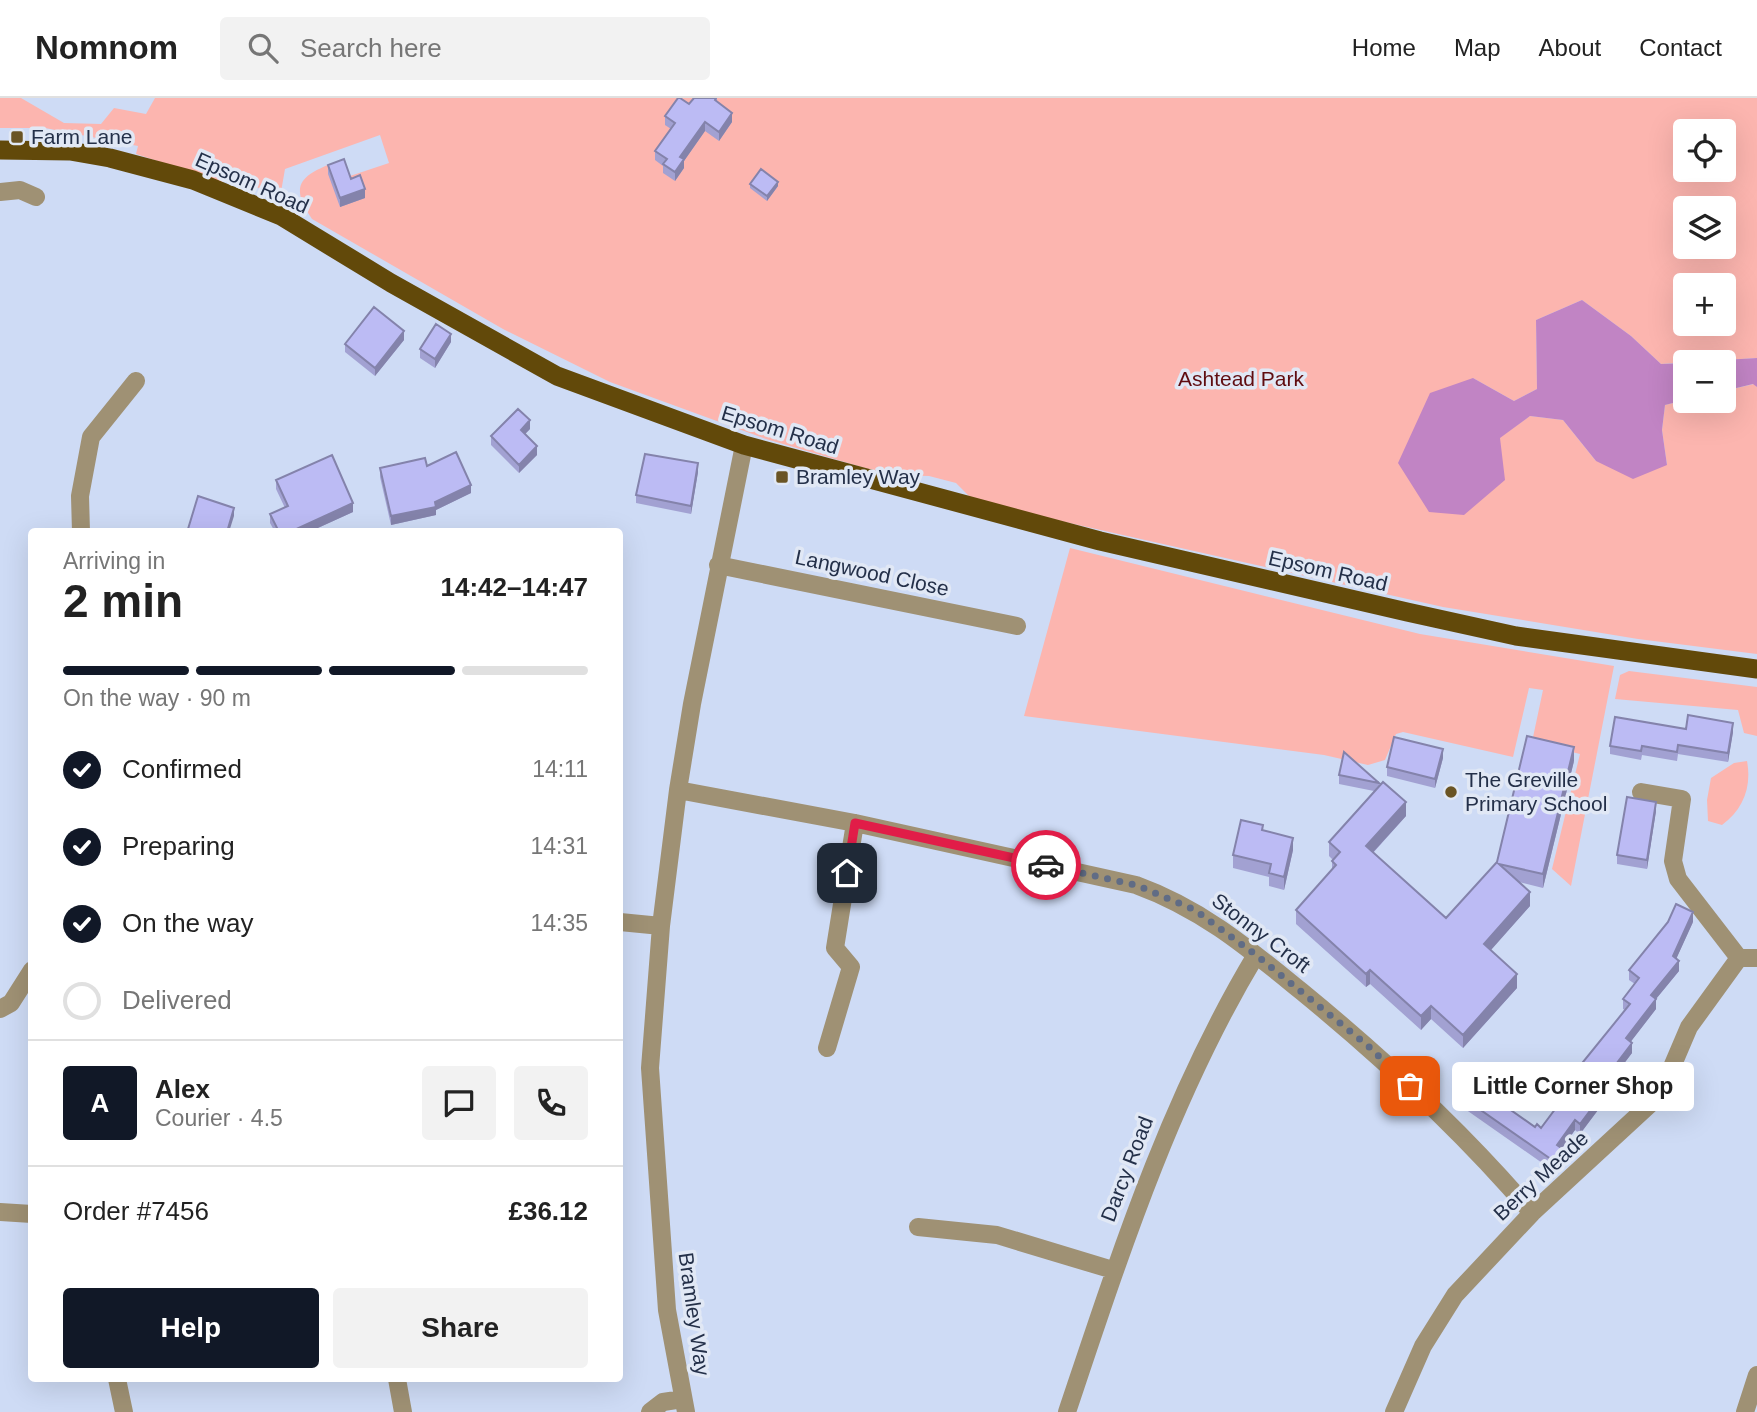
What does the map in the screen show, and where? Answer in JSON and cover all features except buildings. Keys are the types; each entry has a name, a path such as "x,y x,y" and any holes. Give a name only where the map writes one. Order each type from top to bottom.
{"highway":[{"name":"Epsom Road","path":"0,150 70,151 110,158 193,180 281,216 391,283 557,376 744,444 1100,541 1529,639 1757,669"}],"street":[{"path":"0,192 20,190 36,197"},
{"path":"81,528 80,496 91,437 136,381"},
{"name":"Bramley Way","path":"650,1412 663,1402 684,1406 667,1310 650,1068 661,926 678,790 718,565 744,444"},
{"name":"Langwood Close","path":"718,565 1017,626"},
{"name":"Stonny Croft","path":"678,790 855,823 1136,885 1195,910 1256,955 1391,1068 1500,1176 1532,1213"},
{"path":"1641,792 1682,799 1673,861 1678,879 1748,958"},
{"path":"827,1048 851,967 835,948 855,823"},
{"path":"623,922 661,926"},
{"name":"Darcy Road","path":"1067,1412 1113,1270 1155,1155 1188,1080 1256,955"},
{"name":"Berry Meade","path":"1394,1412 1423,1346 1455,1295 1532,1213 1660,1095 1689,1027 1748,958"},
{"path":"0,1009 11,1003 28,976"},
{"path":"0,1212 28,1214"},
{"path":"918,1227 998,1235 1113,1270"},
{"path":"1745,1412 1757,1375"},
{"path":"118,1382 124,1412"},
{"path":"398,1382 403,1412"}],"green space":[{"name":"Ashtead Park","path":"0,98 21,98 64,123 101,124 114,108 146,114 155,98 1757,98 1757,358 1736,359 1736,350 1673,350 1673,363 1661,364 1631,336 1582,300 1536,320 1537,389 1514,401 1473,378 1499,438 1530,416 1563,420 1596,461 1667,465 1662,430 1665,405 1673,403 1673,413 1736,413 1736,388 1754,384 1757,387 1757,654 1638,639 1443,607 1012,510 970,497 956,483 929,476 889,475 766,439 610,382 503,329 312,219 300,196 303,181 317,170 340,160 347,177 389,163 380,135 285,169 281,192 274,195 234,177 221,182 136,154 138,146 45,128 0,128"},
{"path":"1070,548 1420,634 1614,666 1571,886 1552,869 1580,754 1532,742 1543,690 1529,688 1513,757 1403,732 1396,734 1385,760 1368,765 1324,755 1024,716"},
{"path":"1629,671 1757,687 1757,736 1744,733 1738,710 1615,699 1620,675"},
{"path":"1747,761 1747,789 1740,805 1722,825 1708,821 1707,800 1711,778 1734,763"}],"shaded area":[{"path":"1582,300 1631,336 1661,364 1673,364 1673,403 1665,405 1662,430 1667,465 1633,479 1596,461 1563,420 1530,416 1500,438 1505,480 1464,515 1429,512 1398,463 1430,393 1473,378 1514,401 1537,389 1536,320"},
{"path":"1757,358 1757,387 1753,384 1736,388 1736,359"}],"way so far":[{"path":"1046,865 1136,885 1195,910 1256,955 1367,1045 1410,1086"}],"place":[{"name":"Farm Lane","path":"17,137"},
{"name":"Bramley Way","path":"782,477"},
{"name":"The Greville Primary School","path":"1451,792"},
{"name":"Little Corner Shop","path":"1410,1086"}],"route":[{"path":"847,873 855,823 1046,865"}]}
